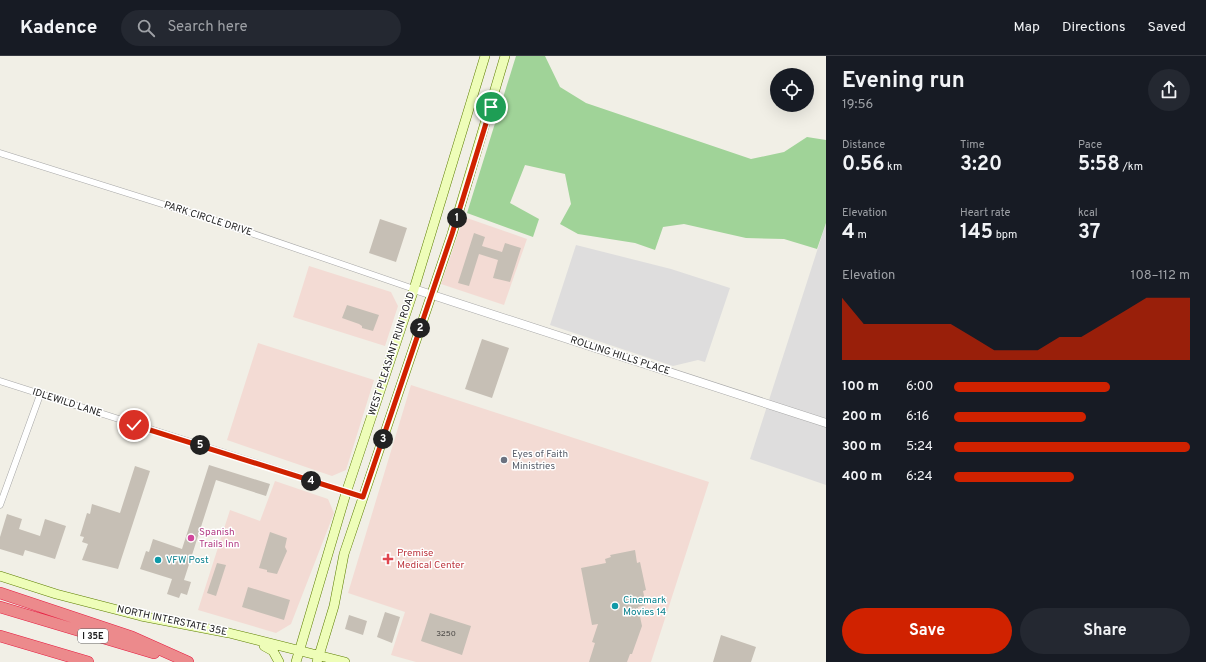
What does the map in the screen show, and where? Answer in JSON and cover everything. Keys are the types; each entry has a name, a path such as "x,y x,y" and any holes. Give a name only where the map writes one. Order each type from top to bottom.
{"highway":[{"path":"0,593 132,638 188,662"},
{"name":"I 35E","path":"0,607 121,645 188,662"},
{"path":"0,636 88,662"}],"main road":[{"name":"WEST PLEASANT RUN ROAD","path":"296,662 346,493 414,289 485,56"},
{"name":"WEST PLEASANT RUN ROAD","path":"318,659 334,606 344,554 432,295 477,154 505,56"},
{"name":"NORTH INTERSTATE 35E","path":"0,576 56,594 141,616 242,637 300,652 318,659 345,662"},
{"path":"242,637 273,651 278,660"}],"street":[{"name":"PARK CIRCLE DRIVE","path":"0,153 216,221 414,289"},
{"name":"ROLLING HILLS PLACE","path":"414,289 826,423"},
{"name":"IDLEWILD LANE","path":"0,381 346,493 363,497"},
{"path":"0,505 40,395"}],"shaded area":[{"path":"464,217 527,239 504,305 441,284"},
{"path":"826,223 826,485 750,459"},
{"path":"576,245 671,269 730,288 705,362 698,360 673,366 550,325"},
{"path":"309,266 391,292 398,306 385,346 293,317"},
{"path":"258,343 374,380 346,470 332,476 227,440"},
{"path":"411,385 709,482 651,662 416,662 391,655 405,612 348,593"},
{"path":"275,481 328,499 334,513 291,624 276,633 198,610 230,510 260,521"}],"green space":[{"path":"516,56 545,56 560,87 586,103 751,159 784,152 807,137 826,140 826,223 817,249 784,239 746,238 684,224 663,227 655,250 635,243 578,234 560,224 571,204 565,174 525,165 510,203 539,219 533,237 467,213"}],"building":[{"path":"380,219 407,228 396,262 369,253"},
{"path":"474,233 485,237 482,246 502,252 505,243 521,248 510,282 493,278 498,260 479,254 469,286 458,283"},
{"path":"347,305 379,315 373,331 362,328 359,324 342,318"},
{"path":"482,339 509,348 492,398 465,389"},
{"name":"Spanish Trails Inn","path":"209,465 270,484 266,496 216,480 184,580 191,582 187,595 181,593 179,598 167,594 172,579 140,569 146,551 149,552 153,539 182,549"},
{"path":"135,466 150,471 118,569 82,560 88,544 82,542 84,537 80,536 87,513 90,514 92,504 120,513"},
{"path":"7,514 22,519 19,529 40,536 45,519 66,526 55,559 25,550 23,556 0,549 0,537"},
{"path":"270,532 287,538 285,547 287,551 277,574 267,572 267,570 259,568"},
{"name":"Cinemark Movies 14","path":"635,550 637,563 640,562 646,590 643,591 646,605 638,607 642,626 632,654 630,654 627,662 589,662 595,643 592,642 598,624 592,625 581,568 606,563 605,559 611,557 610,555"},
{"path":"217,563 226,565 216,596 207,593"},
{"path":"248,587 290,600 284,620 242,607"},
{"path":"385,612 400,617 392,643 377,637"},
{"path":"430,613 471,626 462,655 421,641"},
{"path":"349,615 367,621 363,635 345,629"},
{"path":"721,635 756,647 751,662 713,662"}],"place":[{"name":"Eyes of Faith Ministries","path":"504,460"},
{"name":"Spanish Trails Inn","path":"191,538"},
{"name":"Premise Medical Center","path":"388,559"},
{"name":"VFW Post","path":"158,560"},
{"name":"Cinemark Movies 14","path":"615,606"}],"route":[{"path":"134,425 285,472 346,493 363,497 452,234 491,107"}]}
